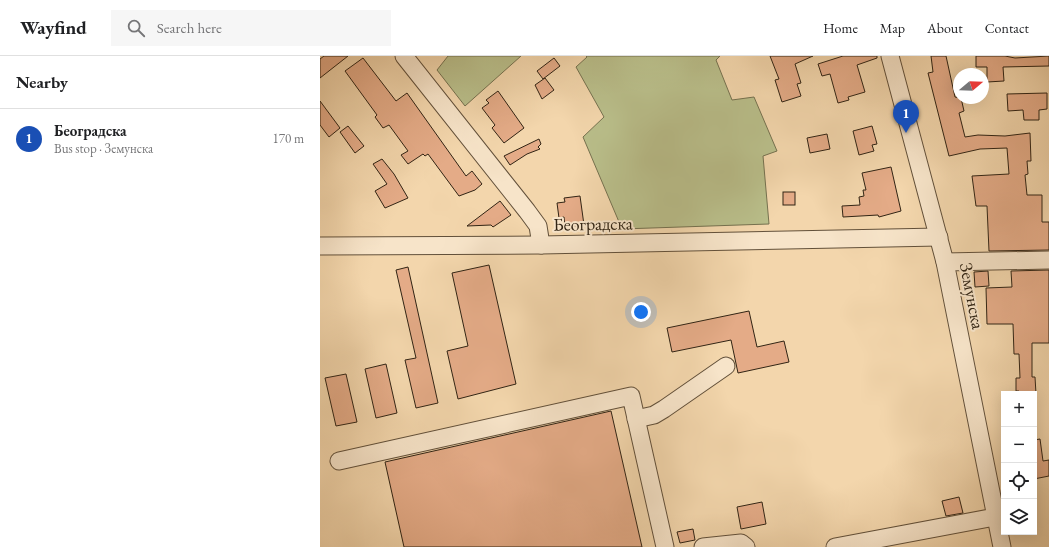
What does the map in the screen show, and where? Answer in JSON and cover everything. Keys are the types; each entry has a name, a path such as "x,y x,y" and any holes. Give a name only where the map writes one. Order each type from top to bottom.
{"street":[{"path":"404,56 538,226 541,245"},
{"name":"Земунска","path":"890,56 945,262 1002,547"},
{"name":"Београдска","path":"320,246 541,245 939,237"},
{"path":"945,262 1049,260"},
{"path":"636,419 654,415 726,366"},
{"path":"339,461 631,396 665,547"},
{"path":"835,547 995,517"},
{"path":"703,547 735,543 741,543 746,547"}],"green space":[{"path":"448,56 521,56 465,106 437,70"},
{"path":"586,56 720,56 716,60 732,100 754,97 777,151 763,156 769,224 622,229 583,137 604,117 576,67 587,57"}],"building":[{"path":"324,56 348,56 320,78 320,59"},
{"path":"770,56 813,56 795,64 801,83 797,84 801,96 782,102 775,80 779,79"},
{"path":"843,56 877,56 877,58 857,65 865,92 848,97 849,100 838,103 830,74 822,76 818,64"},
{"path":"931,56 946,56 953,88 953,104 962,104 964,111 959,113 965,137 978,135 1005,136 1030,133 1031,161 1027,161 1028,174 1025,175 1027,195 1042,195 1042,222 1049,222 1049,250 989,251 987,206 976,206 972,176 1009,174 1007,148 980,149 949,156 928,73 933,72"},
{"path":"976,56 1005,56 1015,58 1049,56 1049,66 1003,67 1004,81 989,82 989,68 976,67"},
{"path":"363,58 396,101 407,93 466,176 472,171 482,184 475,190 459,196 428,154 425,156 423,154 408,164 401,155 408,151 389,125 383,128 375,117 377,115 345,71"},
{"path":"554,58 560,66 543,79 537,71"},
{"path":"545,78 554,90 542,99 535,85"},
{"path":"498,91 524,128 504,143 492,128 495,125 482,108 489,103 486,100"},
{"path":"1047,93 1047,109 1039,110 1039,120 1024,120 1023,110 1008,111 1007,94"},
{"path":"320,101 340,128 329,137 320,125"},
{"path":"348,126 364,146 355,153 340,132"},
{"path":"872,126 877,144 872,145 874,151 859,155 853,131"},
{"path":"827,134 830,149 810,153 807,138"},
{"path":"539,139 541,144 538,147 540,149 527,154 510,165 504,156"},
{"path":"382,159 394,174 408,198 385,208 375,191 387,184 373,164"},
{"path":"891,167 901,211 879,217 878,215 843,217 842,206 860,205 859,197 864,196 863,190 866,190 862,173"},
{"path":"783,192 795,192 795,205 783,205"},
{"path":"580,196 584,225 565,227 564,217 559,218 557,203 565,202 564,198"},
{"path":"500,201 511,215 493,227 491,225 467,226"},
{"path":"489,265 516,384 458,399 447,351 468,346 452,273"},
{"path":"408,267 438,403 416,408 405,360 416,358 396,270"},
{"path":"1049,270 1049,343 1032,343 1032,377 1035,377 1036,391 1016,391 1016,378 1020,378 1019,354 1014,354 1013,324 987,324 986,288 1012,287 1011,271"},
{"path":"988,271 989,286 975,287 974,272"},
{"path":"749,311 757,347 784,341 789,362 738,373 731,340 672,352 667,328"},
{"path":"386,364 397,413 376,418 365,369"},
{"path":"346,374 357,422 336,426 325,378"},
{"path":"611,411 642,547 404,547 385,462"},
{"path":"1040,439 1043,461 1049,460 1049,476 1037,478 1037,463 1037,440"},
{"path":"959,497 963,513 946,516 942,501"},
{"path":"762,502 766,524 741,529 737,507"},
{"path":"693,529 695,540 680,543 677,532"}],"place":[{"name":"Београдска","path":"906,133"}]}
